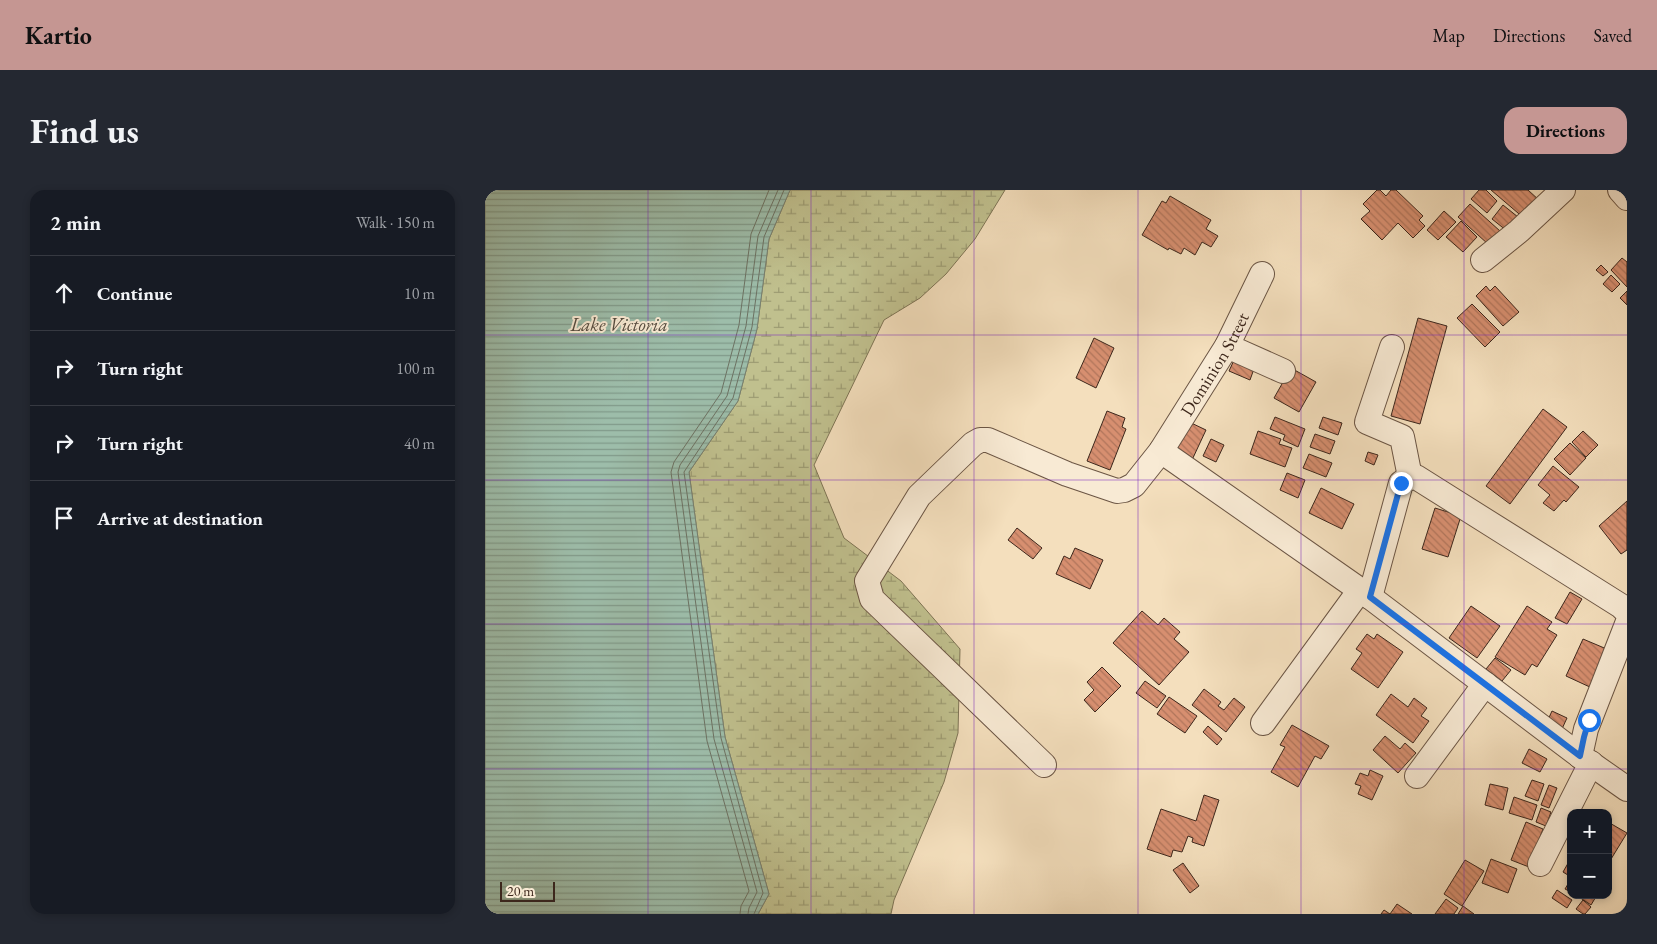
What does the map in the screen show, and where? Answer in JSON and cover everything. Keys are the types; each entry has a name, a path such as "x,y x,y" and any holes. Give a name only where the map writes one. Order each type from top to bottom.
{"street":[{"path":"1483,260 1519,231 1563,190"},
{"path":"1620,190 1627,198"},
{"name":"Dominion Street","path":"1044,765 872,599 867,581 919,496 973,444 980,440 988,440 1067,474 1117,491 1134,485 1161,452 1227,346 1262,274"},
{"path":"1227,346 1283,371"},
{"path":"1391,347 1367,422 1402,437 1410,477"},
{"path":"1161,452 1365,593 1585,760 1627,789"},
{"path":"1263,723 1365,593 1401,483 1410,477 1416,477 1621,606 1627,612"},
{"path":"1540,864 1585,760 1586,730 1627,624"},
{"path":"1417,776 1485,684"}],"green space":[{"path":"790,190 1005,190 975,239 946,274 920,298 884,320 814,465 844,538 901,581 960,649 958,733 944,782 894,900 891,914 758,914 769,894 725,737 689,472 738,401 757,329 769,239"}],"water":[{"name":"Lake Victoria","path":"485,190 790,190 769,239 757,329 738,401 689,472 725,737 769,894 758,914 485,914"}],"building":[{"path":"1377,190 1380,190 1386,196 1391,190 1396,190 1423,216 1419,220 1425,226 1413,238 1398,223 1382,240 1361,219 1370,211 1363,204"},
{"path":"1479,190 1486,190 1497,201 1487,213 1471,199"},
{"path":"1491,190 1528,190 1540,201 1525,219"},
{"path":"1170,196 1211,220 1206,229 1218,236 1211,247 1202,242 1195,255 1184,248 1181,254 1169,248 1168,250 1142,235 1162,201 1166,203"},
{"path":"1470,204 1500,231 1488,244 1458,217"},
{"path":"1503,205 1518,217 1507,231 1492,219"},
{"path":"1444,211 1456,222 1438,240 1427,230"},
{"path":"1461,221 1477,237 1463,252 1446,237"},
{"path":"1622,258 1627,262 1627,287 1611,270"},
{"path":"1601,265 1608,272 1603,276 1596,270"},
{"path":"1611,275 1620,284 1612,292 1603,284"},
{"path":"1486,286 1490,291 1495,286 1519,312 1503,326 1476,296"},
{"path":"1627,291 1627,305 1620,298"},
{"path":"1472,304 1500,332 1485,347 1457,318"},
{"path":"1418,318 1447,326 1420,424 1391,416"},
{"path":"1094,338 1114,348 1096,388 1076,378"},
{"path":"1235,358 1255,366 1250,380 1229,371"},
{"path":"1291,368 1316,382 1299,412 1274,398"},
{"path":"1543,409 1567,427 1510,504 1486,486"},
{"path":"1107,411 1125,418 1122,427 1126,429 1110,470 1087,461"},
{"path":"1275,417 1305,429 1298,447 1283,440 1285,435 1270,429"},
{"path":"1323,417 1342,423 1338,435 1319,428"},
{"path":"1187,421 1206,430 1192,460 1173,452"},
{"path":"1258,431 1281,439 1279,444 1292,448 1285,467 1250,454"},
{"path":"1583,431 1598,445 1586,457 1572,442"},
{"path":"1315,434 1335,441 1330,454 1310,447"},
{"path":"1211,439 1224,445 1216,462 1203,456"},
{"path":"1570,443 1586,458 1570,475 1554,459"},
{"path":"1368,452 1378,455 1374,465 1365,461"},
{"path":"1309,454 1332,463 1326,477 1303,468"},
{"path":"1553,466 1579,487 1566,502 1564,500 1554,511 1543,503 1550,495 1538,485"},
{"path":"1287,473 1305,480 1298,498 1280,490"},
{"path":"1321,488 1354,504 1342,529 1309,513"},
{"path":"1627,501 1627,550 1621,554 1599,526"},
{"path":"1435,508 1461,516 1448,557 1422,549"},
{"path":"1017,528 1042,548 1033,559 1008,540"},
{"path":"1075,548 1103,560 1090,589 1056,574 1064,556 1070,559"},
{"path":"1570,592 1582,599 1567,624 1555,618"},
{"path":"1471,606 1500,626 1477,658 1449,638"},
{"path":"1527,606 1552,622 1547,629 1557,635 1537,667 1532,664 1525,675 1495,657"},
{"path":"1142,611 1158,625 1164,618 1180,632 1174,639 1189,652 1159,685 1113,643"},
{"path":"1367,634 1374,639 1377,634 1403,652 1378,688 1351,669 1362,653 1356,649"},
{"path":"1583,639 1609,650 1592,688 1566,676"},
{"path":"1495,658 1511,670 1502,681 1486,669"},
{"path":"1102,667 1121,686 1095,712 1084,700 1094,690 1087,682"},
{"path":"1145,681 1166,696 1157,708 1136,693"},
{"path":"1204,689 1221,702 1218,706 1224,710 1234,698 1245,707 1226,732 1192,705"},
{"path":"1391,694 1408,707 1414,698 1427,708 1421,716 1429,721 1413,743 1376,715"},
{"path":"1169,697 1197,716 1185,733 1157,714"},
{"path":"1552,711 1567,718 1561,731 1546,724"},
{"path":"1292,725 1329,746 1321,759 1315,756 1298,787 1271,772 1285,747 1280,745"},
{"path":"1208,726 1222,739 1217,745 1203,732"},
{"path":"1385,736 1400,749 1405,743 1416,753 1398,773 1373,750"},
{"path":"1529,749 1547,759 1540,772 1522,763"},
{"path":"1370,770 1383,776 1372,800 1358,794 1361,786 1355,784 1360,773 1368,776"},
{"path":"1532,780 1544,784 1538,801 1525,796"},
{"path":"1490,784 1508,788 1503,810 1485,805"},
{"path":"1549,785 1557,788 1549,808 1541,805"},
{"path":"1204,795 1219,800 1204,846 1192,842 1193,838 1188,836 1182,852 1173,850 1171,857 1147,849 1161,809 1196,821"},
{"path":"1514,797 1537,805 1532,820 1509,813"},
{"path":"1541,808 1551,812 1546,826 1536,822"},
{"path":"1526,822 1543,829 1529,867 1511,860"},
{"path":"1612,824 1627,833 1612,857"},
{"path":"1491,859 1517,869 1508,893 1482,883"},
{"path":"1465,860 1484,871 1462,906 1444,894"},
{"path":"1183,863 1199,886 1190,893 1173,870"},
{"path":"1567,865 1567,874 1563,872"},
{"path":"1557,890 1567,897 1567,899 1572,900 1567,908 1552,898"},
{"path":"1446,899 1458,908 1454,914 1435,914"},
{"path":"1582,899 1595,899 1591,905"},
{"path":"1583,900 1591,907 1585,914 1576,909"},
{"path":"1397,904 1412,914 1390,914"},
{"path":"1463,906 1474,914 1458,914"},
{"path":"1384,910 1390,914 1381,914"}],"route":[{"path":"1401,483 1370,597 1580,756 1589,720"}]}
